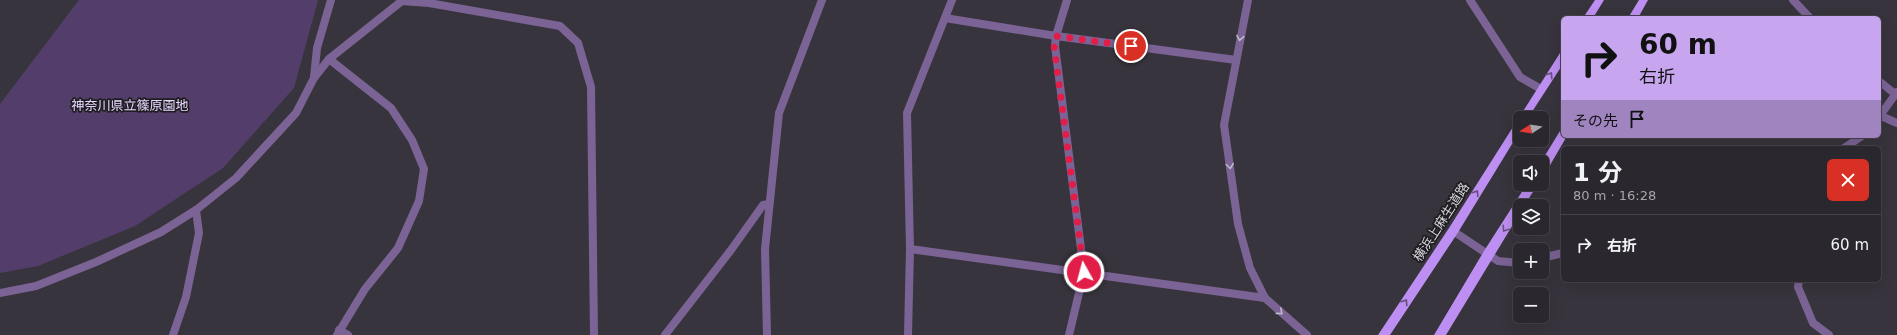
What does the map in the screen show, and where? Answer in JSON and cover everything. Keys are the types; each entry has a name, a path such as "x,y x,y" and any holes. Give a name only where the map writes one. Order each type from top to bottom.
{"main road":[{"path":"1589,16 1600,0"},
{"path":"1634,16 1644,0"},
{"path":"1527,111 1561,59"},
{"name":"横浜上麻生道路","path":"1384,335 1453,231 1513,134"},
{"path":"1549,157 1561,137"},
{"path":"1440,335 1488,254 1528,191"}],"street":[{"path":"314,78 317,48 330,0"},
{"path":"766,335 765,249 768,204 779,113 822,0"},
{"path":"908,335 910,249 907,113 952,0"},
{"path":"1067,0 1054,46 1084,272 1069,335"},
{"path":"1248,0 1224,126 1238,224 1250,268 1265,298 1307,335"},
{"path":"1470,0 1520,77 1541,89"},
{"path":"1793,0 1808,16"},
{"path":"0,293 36,286 96,262 161,232 196,210 236,178 296,113 314,78 329,59 402,1 429,3 560,26 578,43 591,87 594,335"},
{"path":"945,18 1056,36 1236,60"},
{"path":"329,59 391,108 412,140 424,169 419,201 398,248 365,288 338,333 348,335"},
{"path":"1881,82 1896,93 1881,115"},
{"path":"1881,116 1897,123"},
{"path":"1847,146 1859,138"},
{"path":"665,335 763,206 768,204"},
{"path":"174,335 186,296 199,233 196,210"},
{"path":"1453,231 1498,260 1513,262"},
{"path":"910,249 1265,298"},
{"path":"1549,256 1561,253"},
{"path":"1798,282 1798,287 1813,323 1829,335"}],"green space":[{"name":"神奈川県立篠原園地","path":"79,0 318,0 294,88 223,168 135,226 38,266 0,273 0,104"}],"route":[{"path":"1084,272 1054,46 1056,36 1131,46"}]}
